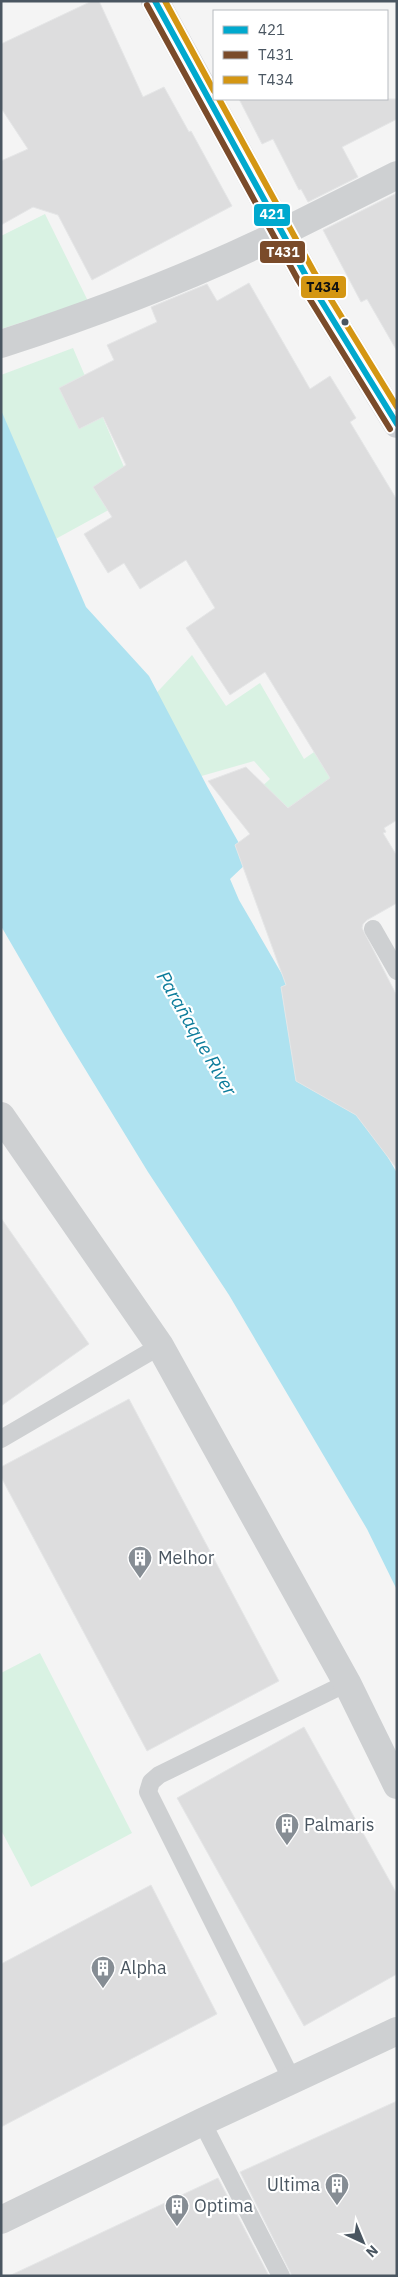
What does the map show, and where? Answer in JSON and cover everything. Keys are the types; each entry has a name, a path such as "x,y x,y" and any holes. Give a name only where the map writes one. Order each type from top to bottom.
{"main road":[{"path":"155,1 281,233 397,424"}],"street":[{"path":"12,341 129,299 244,251 397,175"},
{"path":"1,1116 160,1346 347,1683 397,1785"},
{"path":"1,2220 397,2030"}],"lane":[{"path":"373,929 397,971"},
{"path":"1,1439 160,1346"},
{"path":"292,2080 148,1792 151,1782 159,1775 347,1683"},
{"path":"202,2122 281,2276"}],"green space":[{"path":"45,214 88,301 1,329 1,236"},
{"path":"73,348 136,495 30,553 1,456 1,375"},
{"path":"192,655 226,706 260,683 304,759 327,743 350,775 250,834 234,812 270,779 254,761 198,777 147,703"},
{"path":"40,1653 132,1833 31,1887 1,1830 1,1673"}],"water":[{"name":"Parañaque River","path":"1,410 86,607 149,676 249,861 230,879 239,900 397,1173 397,1590 367,1529 229,1295 148,1172 63,1033 1,926"}],"building":[{"path":"92,1 99,1 143,97 164,87 189,132 191,131 232,206 92,280 58,215 33,207 1,225 1,161 28,149 1,108 1,44"},
{"path":"397,99 397,119 342,147 358,177 308,202 301,189 299,190 273,139 262,144 240,100"},
{"path":"397,193 397,351 367,299 361,302 323,230"},
{"path":"249,283 310,389 330,376 356,418 350,422 397,500 397,820 384,828 386,832 383,833 397,856 397,903 367,920 362,928 397,996 397,1169 356,1115 296,1081 281,987 286,985 235,845 250,834 208,781 246,767 288,808 330,778 265,672 230,695 186,628 215,608 186,560 140,589 124,563 108,573 84,534 112,517 93,487 126,465 103,417 79,429 59,388 114,360 107,345 157,322 151,307 207,284 217,301"},
{"path":"1,1218 89,1344 1,1406"},
{"name":"Melhor","path":"129,1399 279,1681 147,1751 1,1477 1,1467"},
{"name":"Palmaris","path":"304,1727 397,1894 397,1974 304,2026 177,1798"},
{"name":"Alpha","path":"151,1885 217,2014 1,2127 1,1964"},
{"name":"Ultima","path":"397,2101 397,2276 292,2276 240,2172"},
{"name":"Optima","path":"218,2178 269,2276 9,2276"}],"transit line":[{"name":"421","path":"155,1 306,276 397,424"},
{"name":"T434","path":"165,1 213,89"},
{"name":"T431","path":"147,5 298,280 390,429"},
{"name":"T434","path":"220,100 314,272 397,407"}],"place":[{"name":"Melhor","path":"140,1579"},
{"name":"Palmaris","path":"287,1846"},
{"name":"Alpha","path":"103,1989"},
{"name":"Ultima","path":"337,2206"},
{"name":"Optima","path":"177,2227"}]}
